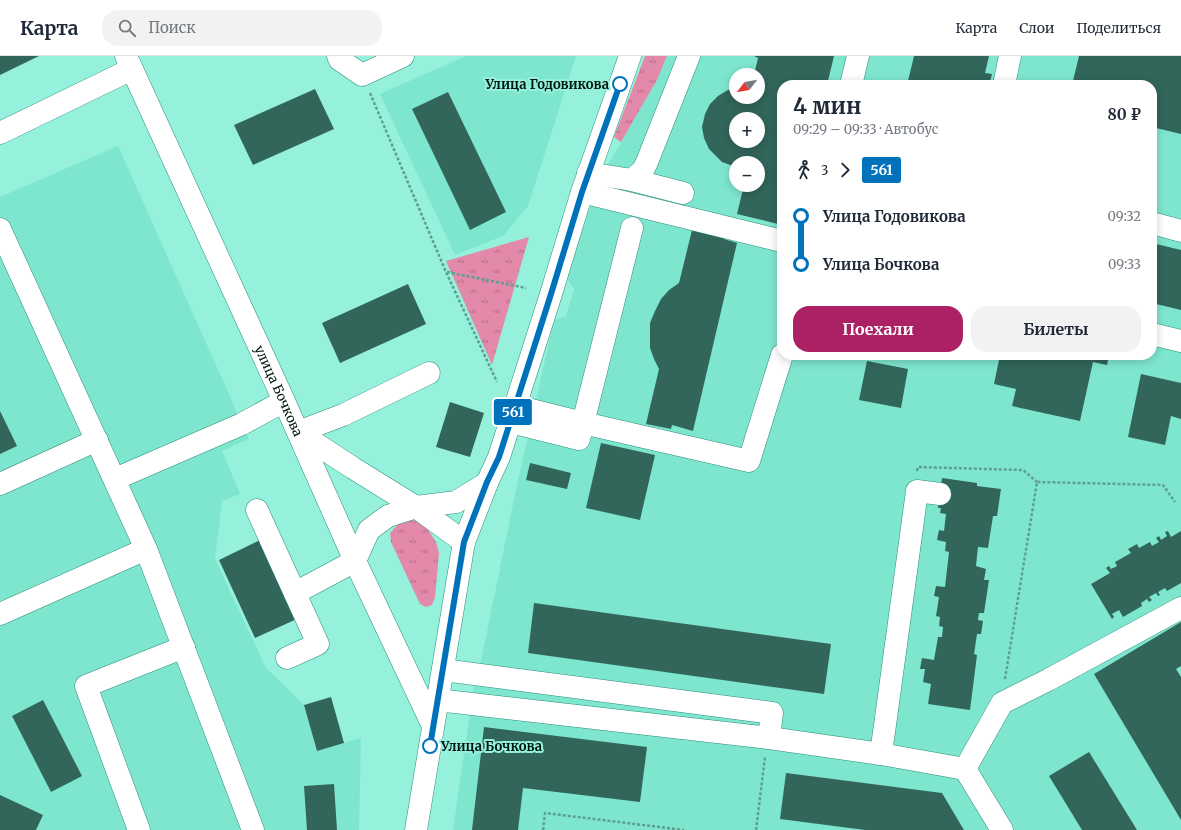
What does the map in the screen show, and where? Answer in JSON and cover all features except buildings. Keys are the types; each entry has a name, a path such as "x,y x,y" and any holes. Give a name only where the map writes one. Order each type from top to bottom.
{"street":[{"path":"338,56 340,60 362,75 403,56"},
{"path":"416,830 464,542 487,482 499,457 585,183 630,56"},
{"path":"632,180 643,170 647,162 689,56"},
{"path":"853,80 858,56"},
{"path":"1005,80 1010,56"},
{"path":"0,133 129,63"},
{"name":"улица Бочкова","path":"129,63 284,401 355,561 433,726"},
{"path":"585,183 632,180 683,193"},
{"path":"585,183 777,240"},
{"path":"1157,224 1181,231"},
{"path":"581,431 632,228"},
{"path":"0,229 146,548 253,830"},
{"path":"1157,335 1181,341"},
{"path":"513,414 581,431 749,461 780,360"},
{"path":"298,432 343,415 429,373"},
{"path":"115,480 242,424 284,401"},
{"path":"298,432 416,507 464,542"},
{"path":"0,484 97,440"},
{"path":"295,593 355,561 369,530 388,516 416,507 456,502 487,482"},
{"path":"882,754 917,491 940,494"},
{"path":"257,510 318,644 287,658"},
{"path":"0,614 146,548"},
{"path":"965,769 1002,703 1048,680 1181,608"},
{"path":"139,830 86,686 184,647"},
{"path":"443,670 772,713 769,738"},
{"path":"437,700 769,738 882,754 965,769 1002,830"}],"path":[{"path":"362,75 446,272 497,382"},
{"path":"446,272 526,288"},
{"path":"917,491 918,467 1023,470 1037,482 1164,485 1175,502"},
{"path":"1002,703 1037,482"},
{"path":"756,830 766,746 769,738"},
{"path":"543,830 545,813 684,830"}],"shaded area":[{"path":"466,56 576,56 528,206 503,236 455,255 380,94"},
{"path":"667,56 1181,56 1181,830 453,830 474,685 482,657 515,494 554,320 566,316 574,289 565,276 602,175 657,80"},
{"path":"118,146 249,439 222,451 240,494 222,501 215,559 266,668 304,705 317,751 361,738 359,830 0,830 0,197"}],"green space":[{"path":"645,56 667,56 657,80 621,142 614,137"},
{"path":"529,237 492,365 446,261"},
{"path":"413,520 425,525 436,542 439,553 435,597 432,605 426,607 420,604 391,542 390,533 399,523"}],"bus line":[{"name":"561","path":"430,746 464,542 487,482 499,457 582,192 620,84"}],"place":[{"name":"Улица Годовикова","path":"620,84"},
{"name":"Улица Бочкова","path":"430,746"}]}
